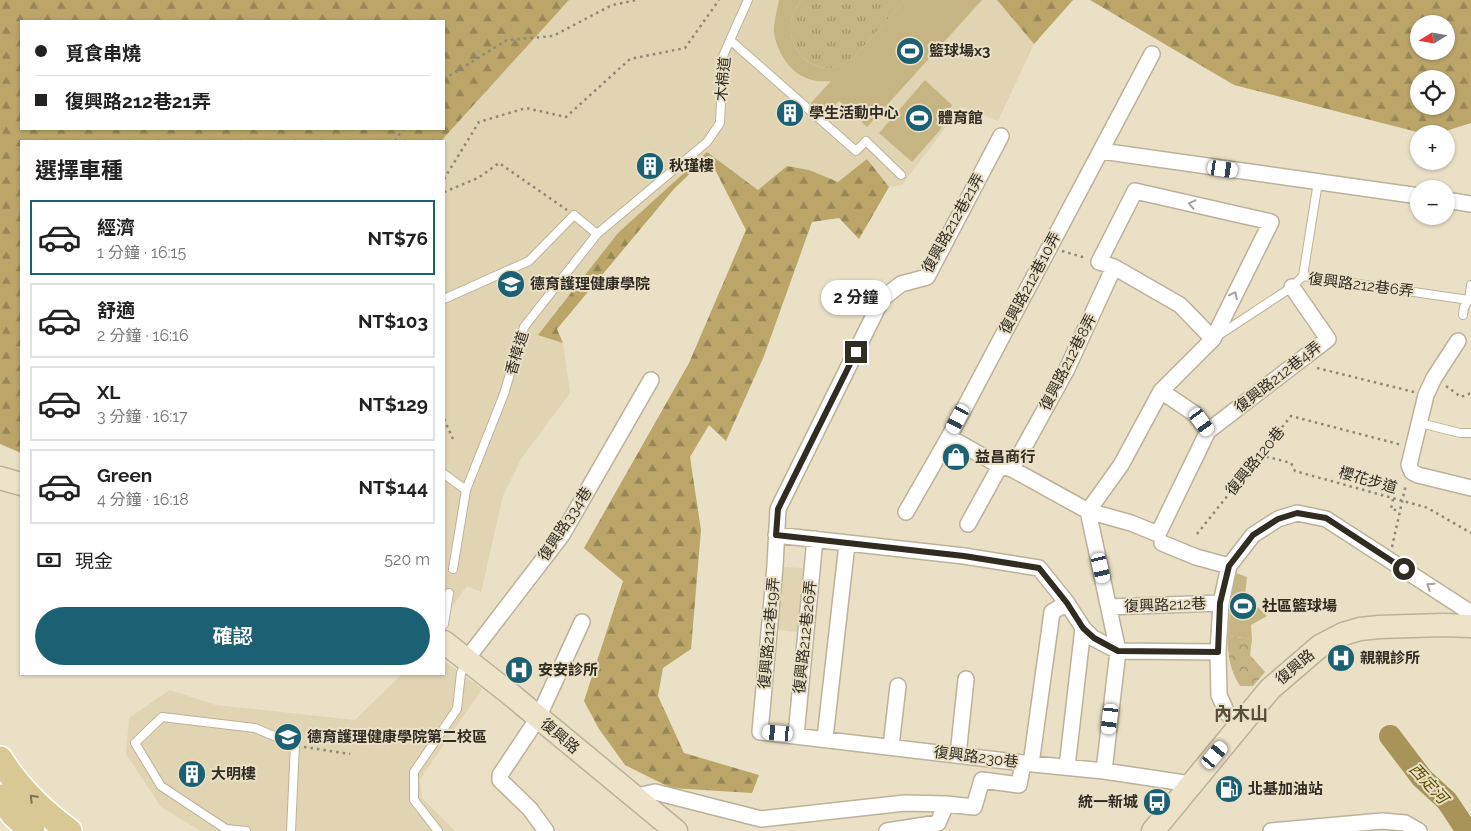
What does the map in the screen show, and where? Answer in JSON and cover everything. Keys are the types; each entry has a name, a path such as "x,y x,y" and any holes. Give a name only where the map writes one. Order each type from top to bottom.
{"main road":[{"path":"0,759 7,771 30,796 69,831"},
{"path":"0,797 14,815 32,831"}],"street":[{"name":"復興路212巷10弄","path":"906,512 948,437 1152,54"},
{"name":"復興路212巷21弄","path":"776,535 778,509 882,299 901,284 927,277 1002,136"},
{"path":"1101,151 1410,195"},
{"path":"1135,191 1270,222 1213,339 1180,305 1114,268 1099,262 1135,191"},
{"path":"1455,201 1471,204"},
{"name":"復興路212巷8弄","path":"968,524 1066,370 1114,268"},
{"name":"復興路212巷4弄","path":"1088,511 1131,523 1158,534 1208,431 1328,339 1298,282"},
{"name":"復興路212巷6弄","path":"1088,511 1121,465 1161,391 1213,339"},
{"path":"1458,341 1434,378 1426,395 1410,465 1412,472 1418,475 1471,488"},
{"name":"復興路334巷","path":"466,660 562,535 651,380"},
{"path":"1161,391 1195,414 1208,431"},
{"path":"948,437 1088,511"},
{"path":"0,478 20,484"},
{"name":"復興路212巷","path":"1088,511 1118,651 1104,771"},
{"path":"1240,727 1226,713 1219,695 1220,603 1229,566 1253,535 1278,519 1297,513 1318,516 1333,523 1471,613"},
{"path":"776,535 964,556 1039,568 1067,603 1083,628 1094,638 1118,651 1218,652"},
{"name":"復興路212巷19弄","path":"760,732 776,535"},
{"name":"復興路212巷26弄","path":"796,735 815,539"},
{"path":"1162,543 1196,557 1229,566"},
{"path":"826,738 847,544"},
{"path":"634,797 655,792 761,819 905,803 974,807 982,780 1019,785 1027,763 1052,612 1067,603"},
{"name":"復興路212巷","path":"1109,607 1220,603"},
{"path":"546,831 530,809 500,780 500,775 538,718 582,622"},
{"name":"復興路","path":"1154,831 1270,689 1320,646 1343,634 1360,629 1443,625 1471,626"},
{"path":"1067,767 1083,628"},
{"name":"復興路","path":"445,643 503,688 676,831"},
{"path":"958,755 966,679"},
{"path":"891,746 898,686"},
{"name":"復興路230巷","path":"760,732 1104,771 1191,784"},
{"path":"887,831 938,823 946,804"},
{"path":"1271,831 1382,821 1405,822 1419,831"}],"lane":[{"path":"730,40 748,0"},
{"name":"木棉道","path":"597,234 707,142 720,123 723,56 730,40 856,151 866,141 901,175"},
{"path":"1298,282 1318,182"},
{"path":"445,299 529,261 574,214 597,234"},
{"name":"香樟道","path":"453,569 466,490 504,394 524,327 597,234"},
{"name":"復興路212巷6弄","path":"1213,339 1298,282 1469,300"},
{"path":"1463,315 1464,307 1469,300 1471,285"},
{"path":"1420,423 1460,433 1471,433"},
{"path":"445,475 466,490"},
{"path":"445,603 448,593"},
{"path":"438,831 414,800 414,772 457,709 461,673 466,660"},
{"path":"246,831 226,829 161,786 135,743 162,717 255,728 295,745 291,831"}],"path":[{"path":"445,78 507,40 553,36 612,5 637,0"},
{"path":"445,177 479,122 526,108 566,117 630,59 685,48 719,0"},
{"path":"445,192 478,178 499,162 574,214"},
{"path":"1050,247 1099,262"},
{"path":"1317,368 1426,395"},
{"path":"1434,378 1461,398 1471,394"},
{"name":"復興路120巷","path":"1197,534 1291,416 1413,448"},
{"path":"445,421 453,439"},
{"name":"櫻花步道","path":"1260,455 1291,463 1295,471 1425,507 1471,533"},
{"path":"1391,553 1407,476"},
{"path":"1393,499 1391,509 1400,511"},
{"path":"295,745 350,754"}],"shaded area":[{"name":"德育護理健康學院","path":"569,0 997,0 1034,44 998,121 961,107 902,185 889,187 867,159 838,182 809,170 787,166 758,190 707,152 539,334 563,343 570,393 521,459 503,496 481,592 467,586 445,616 445,140 442,140"},
{"path":"775,566 810,569 804,633 769,629"},
{"name":"德育護理健康學院第二校區","path":"445,662 482,689 420,779 422,798 455,831 201,831 161,807 126,754 129,718 170,690 216,705 355,720 401,675 445,675"}],"green space":[{"path":"0,0 569,0 442,140 20,140 20,453 0,444"},
{"path":"779,0 802,0 795,10 791,21 791,33 794,44 799,54 807,61 818,66 830,68 839,66 852,59 905,0 982,0 867,127 839,101 825,116 811,103 831,81 817,81 804,77 786,62 778,47 774,31"},
{"path":"802,0 905,0 852,59 839,66 830,68 818,66 807,61 799,54 794,44 791,33 791,21 795,10"},
{"path":"997,0 1073,0 1034,44"},
{"path":"1090,0 1471,0 1471,123 1455,128 1455,125 1410,125 1410,130 1234,85"},
{"name":"體育館","path":"925,80 952,105 940,130 912,162 879,133"},
{"path":"707,152 758,190 787,166 809,170 838,182 867,159 889,187 859,239 839,218 812,222 764,356 726,441 709,425 690,457 701,530 691,649 663,668 658,696 684,753 759,775 752,793 671,788 625,765 599,729 584,701 623,581 584,548 689,363 746,230 708,156 673,190 557,329 563,343 538,335 618,233"},
{"name":"社區籃球場","path":"1233,572 1247,577 1245,595 1267,616 1251,625 1252,639 1228,636"},
{"path":"1228,636 1252,639 1250,655 1265,672 1253,686 1240,686 1234,674 1230,662"}],"waterway":[{"name":"西定河","path":"1390,736 1422,778 1447,801 1467,831"}],"place":[{"name":"籃球場x3","path":"910,51"},
{"name":"學生活動中心","path":"790,113"},
{"name":"體育館","path":"919,118"},
{"name":"秋瑾樓","path":"650,166"},
{"name":"德育護理健康學院","path":"511,284"},
{"name":"益昌商行","path":"956,457"},
{"name":"社區籃球場","path":"1243,606"},
{"name":"親親診所","path":"1341,658"},
{"name":"安安診所","path":"519,670"},
{"name":"德育護理健康學院第二校區","path":"288,737"},
{"name":"大明樓","path":"192,774"},
{"name":"北基加油站","path":"1229,789"},
{"name":"統一新城","path":"1157,802"}],"district":[{"name":"內木山","path":"1241,714"}],"route":[{"path":"856,352 778,509 776,535 964,556 1039,568 1067,603 1083,628 1094,638 1118,651 1218,652 1220,603 1229,566 1253,535 1278,519 1297,513 1326,518 1404,569"}]}
